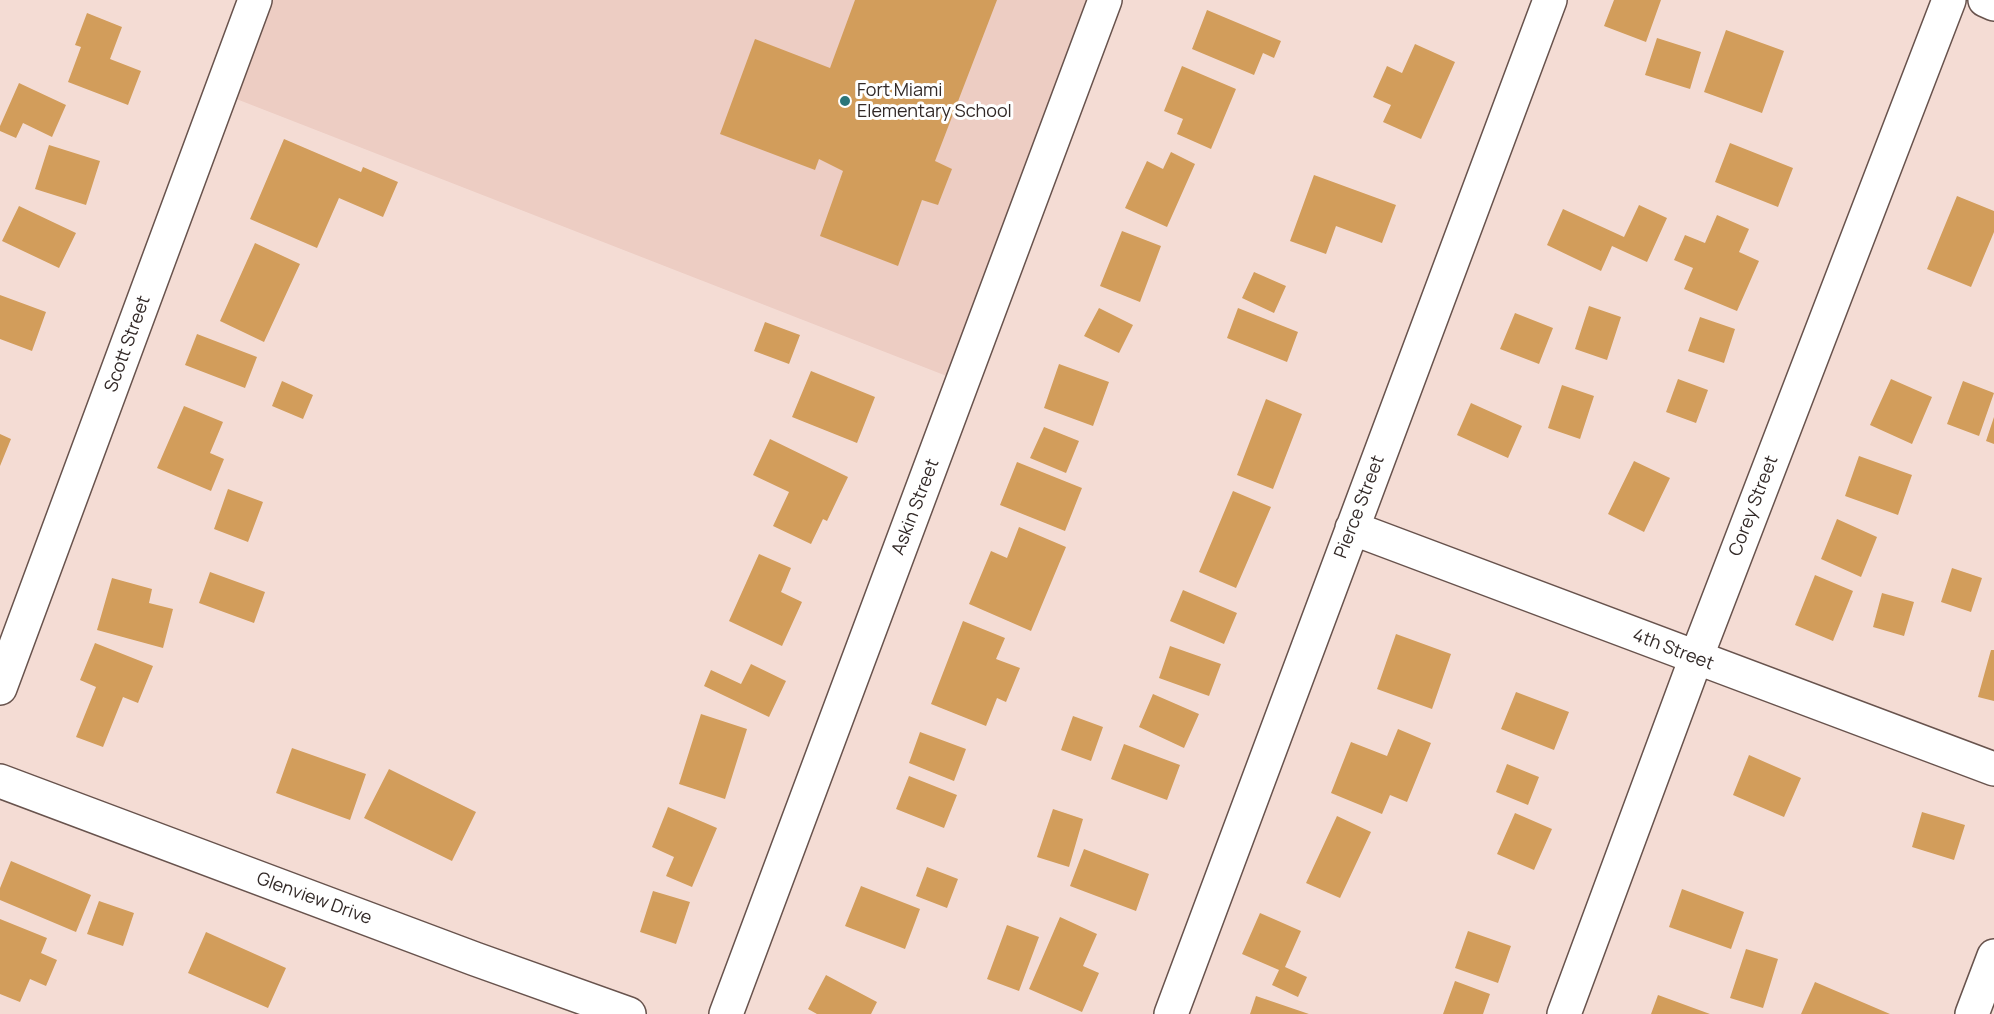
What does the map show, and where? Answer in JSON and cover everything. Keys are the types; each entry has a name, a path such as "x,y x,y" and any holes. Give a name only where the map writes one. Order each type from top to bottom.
{"street":[{"name":"Scott Street","path":"0,688 255,0"},
{"name":"Askin Street","path":"726,1014 1106,0"},
{"name":"Pierce Street","path":"1171,1014 1550,0"},
{"name":"Corey Street","path":"1564,1014 1696,658 1949,0"},
{"path":"1985,0 1994,4"},
{"name":"4th Street","path":"1352,528 1994,769"},
{"name":"Glenview Drive","path":"0,781 629,1014"},
{"path":"1972,1014 1994,956"}],"shaded area":[{"path":"255,0 1105,0 962,382 221,93"}],"building":[{"name":"Fort Miami Elementary School","path":"855,0 997,0 935,161 952,169 938,205 922,200 898,266 820,236 843,171 819,159 815,170 720,134 755,39 830,68"},
{"path":"1614,0 1661,0 1646,42 1604,26"},
{"path":"1207,10 1281,41 1274,58 1263,53 1254,75 1192,49"},
{"path":"87,13 122,27 110,59 141,71 128,105 68,82 81,47 75,45"},
{"path":"1726,30 1784,51 1762,113 1704,92"},
{"path":"1657,38 1701,52 1690,89 1645,75"},
{"path":"1415,44 1455,62 1421,139 1383,122 1391,105 1373,97 1387,66 1402,73"},
{"path":"1182,66 1236,89 1211,149 1177,134 1183,119 1164,111"},
{"path":"19,83 66,105 52,137 23,123 16,138 0,131 0,126"},
{"path":"284,139 361,172 363,167 398,182 383,217 339,198 317,248 250,219"},
{"path":"1730,143 1793,168 1778,207 1715,182"},
{"path":"49,145 100,161 86,205 35,189"},
{"path":"1171,152 1195,164 1167,227 1125,208 1147,161 1163,169"},
{"path":"1314,175 1396,205 1382,243 1336,226 1326,254 1290,241"},
{"path":"1957,196 1994,211 1994,232 1971,287 1927,269"},
{"path":"1639,205 1667,218 1647,262 1612,246 1601,271 1547,245 1563,209 1624,237"},
{"path":"19,206 76,233 59,268 2,241"},
{"path":"1717,215 1749,229 1739,252 1759,261 1737,311 1684,289 1693,268 1674,260 1685,235 1705,243"},
{"path":"1122,231 1161,246 1140,302 1100,286"},
{"path":"255,243 300,264 264,342 220,321"},
{"path":"1254,272 1286,286 1274,313 1242,298"},
{"path":"0,295 46,312 32,351 0,339"},
{"path":"1589,306 1621,317 1607,360 1575,349"},
{"path":"1099,308 1133,325 1119,353 1084,336"},
{"path":"1238,308 1298,332 1287,362 1227,338"},
{"path":"1515,313 1553,328 1539,364 1500,349"},
{"path":"1700,317 1735,329 1724,363 1688,351"},
{"path":"765,322 800,335 789,364 754,351"},
{"path":"197,334 257,357 245,388 185,365"},
{"path":"1059,364 1109,382 1093,426 1044,408"},
{"path":"811,371 875,397 857,443 792,417"},
{"path":"1678,379 1708,390 1696,423 1666,412"},
{"path":"1891,379 1932,397 1912,444 1870,425"},
{"path":"282,381 313,395 303,419 272,406"},
{"path":"1963,381 1994,393 1979,436 1947,424"},
{"path":"1562,385 1594,396 1580,439 1548,428"},
{"path":"1266,399 1302,414 1273,489 1237,475"},
{"path":"1471,403 1522,426 1508,458 1457,435"},
{"path":"184,406 223,422 210,453 224,459 211,491 157,468"},
{"path":"1994,417 1994,444 1986,441"},
{"path":"1044,427 1079,441 1066,473 1030,458"},
{"path":"0,434 11,439 0,466"},
{"path":"770,439 848,477 827,521 823,519 811,544 773,526 789,492 753,475"},
{"path":"1859,456 1912,475 1898,515 1845,496"},
{"path":"1634,461 1670,478 1644,532 1608,514"},
{"path":"1017,462 1082,488 1065,531 1000,505"},
{"path":"228,489 263,502 248,542 214,529"},
{"path":"1233,491 1271,507 1236,588 1199,572"},
{"path":"1837,519 1877,537 1861,577 1821,559"},
{"path":"1019,527 1066,547 1031,631 969,604 991,551 1007,558"},
{"path":"759,554 791,568 781,592 802,602 782,646 729,621"},
{"path":"1952,568 1982,578 1971,612 1941,602"},
{"path":"210,572 265,592 254,623 199,603"},
{"path":"1815,575 1853,591 1833,641 1795,625"},
{"path":"112,578 152,589 149,603 173,609 163,648 97,630"},
{"path":"1183,590 1237,613 1224,644 1170,621"},
{"path":"1882,593 1914,602 1904,636 1873,627"},
{"path":"963,621 1005,638 996,659 1020,668 1006,702 997,698 986,726 931,704"},
{"path":"1396,634 1451,654 1432,709 1377,689"},
{"path":"95,643 153,666 138,703 123,697 103,747 76,737 96,687 80,680"},
{"path":"1170,646 1221,664 1209,696 1159,678"},
{"path":"1991,650 1994,650 1994,701 1978,697"},
{"path":"751,664 786,681 769,717 704,686 711,670 741,684"},
{"path":"1516,692 1569,712 1554,750 1501,729"},
{"path":"1153,694 1199,714 1184,748 1139,727"},
{"path":"701,714 747,729 725,799 679,784"},
{"path":"1073,716 1103,727 1091,761 1061,750"},
{"path":"1398,729 1431,743 1407,802 1390,795 1382,814 1331,793 1351,742 1387,756"},
{"path":"920,732 966,749 954,781 909,763"},
{"path":"1124,744 1180,765 1167,800 1111,779"},
{"path":"292,748 366,774 350,820 276,793"},
{"path":"1749,755 1801,778 1784,817 1733,795"},
{"path":"1507,764 1539,777 1528,805 1496,792"},
{"path":"389,769 476,812 452,861 364,818"},
{"path":"909,776 957,795 944,828 896,809"},
{"path":"668,807 717,828 692,887 666,876 674,857 652,847"},
{"path":"1053,809 1083,819 1069,867 1037,857"},
{"path":"1922,812 1965,825 1954,860 1912,847"},
{"path":"1515,813 1552,829 1534,870 1497,854"},
{"path":"1337,816 1371,832 1340,898 1306,883"},
{"path":"1084,849 1149,874 1136,911 1070,886"},
{"path":"11,861 91,895 76,932 0,900 0,888"},
{"path":"927,867 958,879 947,908 916,896"},
{"path":"861,886 920,909 905,949 845,926"},
{"path":"1682,889 1744,912 1731,949 1669,927"},
{"path":"653,891 690,902 676,944 640,932"},
{"path":"99,901 134,913 123,946 87,934"},
{"path":"1260,913 1301,931 1285,967 1307,977 1298,997 1272,985 1279,970 1242,954"},
{"path":"1060,917 1097,934 1083,966 1099,973 1082,1012 1029,989"},
{"path":"0,919 47,938 41,953 57,960 46,986 30,979 20,1002 0,994"},
{"path":"1007,925 1039,937 1019,991 987,979"},
{"path":"1468,931 1511,946 1498,983 1455,968"},
{"path":"206,932 286,968 268,1008 188,973"},
{"path":"1746,949 1778,959 1763,1008 1730,998"},
{"path":"826,975 877,1002 871,1014 817,1014 808,1009"},
{"path":"1455,981 1490,994 1483,1014 1443,1014"},
{"path":"1815,982 1890,1014 1801,1014"},
{"path":"1658,995 1710,1014 1651,1014"},
{"path":"1256,996 1309,1014 1250,1014"}],"place":[{"name":"Fort Miami Elementary School","path":"845,101"}]}
